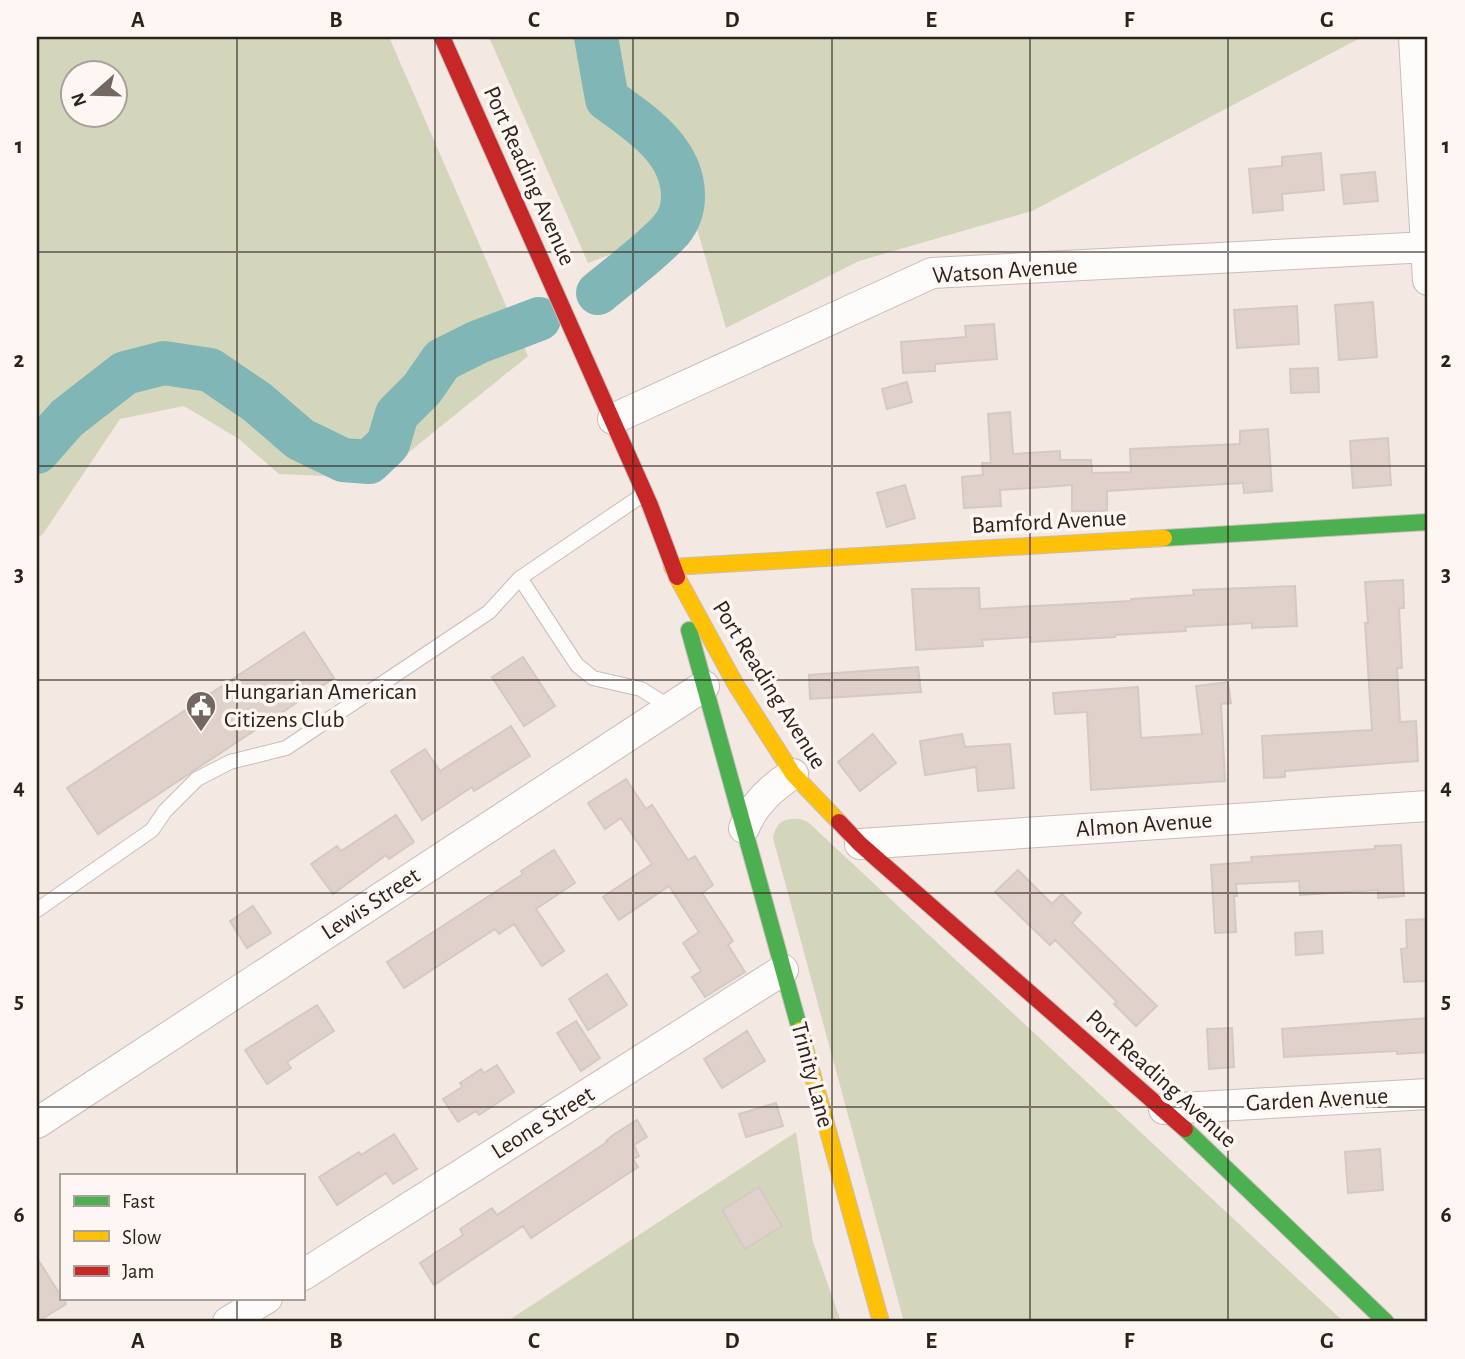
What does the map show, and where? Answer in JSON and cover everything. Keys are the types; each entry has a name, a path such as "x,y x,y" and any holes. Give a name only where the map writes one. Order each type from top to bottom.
{"main road":[{"name":"Port Reading Avenue","path":"442,37 645,493 671,566 736,685 793,774 860,844 1164,1109 1386,1322"},
{"name":"Bamford Avenue","path":"671,566 1428,522"},
{"name":"Trinity Lane","path":"671,566 881,1322"}],"street":[{"path":"1414,37 1428,280"},
{"name":"Watson Avenue","path":"612,419 932,273 1427,247"},
{"name":"Lewis Street","path":"37,1123 704,686"},
{"path":"744,828 757,804 793,774"},
{"name":"Almon Avenue","path":"860,844 1428,806"},
{"name":"Leone Street","path":"304,1274 783,970"},
{"name":"Garden Avenue","path":"1164,1109 1428,1094"},
{"path":"228,1322 264,1300"}],"lane":[{"path":"37,910 152,831 165,811 197,779 230,762 286,748 489,612 520,578 645,493"},
{"path":"520,578 577,665 593,678 641,689 671,708"}],"green space":[{"path":"37,37 389,37 528,356 377,478 279,474 239,439 184,406 120,419 43,534 37,538"},
{"path":"489,37 1362,37 1032,211 859,261 726,328 695,222 588,263"},
{"path":"800,819 808,822 1344,1322 904,1322 773,838 776,828 782,822"},
{"path":"796,1132 813,1242 841,1322 506,1322"}],"building":[{"path":"1321,153 1324,190 1282,194 1283,210 1253,213 1249,169 1282,166 1282,157"},
{"path":"1375,172 1378,201 1344,204 1341,175"},
{"path":"1373,302 1377,357 1339,360 1335,305"},
{"path":"1297,306 1299,344 1237,348 1234,310"},
{"path":"994,324 997,359 935,364 935,371 903,373 901,342 966,337 965,326"},
{"path":"1318,368 1319,392 1291,393 1290,369"},
{"path":"907,382 912,402 887,409 882,389"},
{"path":"1010,412 1013,454 1060,451 1060,460 1091,460 1092,473 1131,472 1130,449 1240,444 1240,431 1268,429 1272,491 1244,493 1243,483 1107,491 1107,511 1072,511 1072,485 1000,490 1001,506 964,508 962,477 983,475 982,463 991,463 988,414"},
{"path":"1388,438 1391,485 1353,488 1350,441"},
{"path":"905,485 915,518 887,527 877,493"},
{"path":"1403,580 1404,608 1399,608 1402,668 1397,668 1400,722 1416,721 1418,761 1285,771 1285,777 1264,778 1262,736 1372,730 1365,582"},
{"path":"1295,586 1297,626 1252,628 1252,623 1185,627 1186,631 1115,637 1031,642 1031,637 982,640 983,646 916,650 912,589 979,588 980,609 1131,601 1194,595 1193,590"},
{"name":"Hungarian American Citizens Club","path":"304,632 334,678 98,834 67,788"},
{"path":"523,657 555,706 524,726 492,677"},
{"path":"918,667 921,692 810,699 809,675"},
{"path":"1228,682 1231,703 1221,704 1225,781 1091,790 1087,712 1055,714 1053,693 1138,687 1141,738 1202,734 1196,686"},
{"path":"511,726 530,756 474,791 472,787 422,820 391,771 425,749 440,771"},
{"path":"873,734 896,763 860,791 838,762"},
{"path":"962,734 965,747 1010,744 1014,788 978,791 976,767 925,775 920,741"},
{"path":"626,779 646,809 652,805 688,860 695,856 713,885 702,893 733,941 728,945 745,972 705,997 692,977 701,971 683,943 699,932 669,886 619,920 603,897 652,864 621,818 605,829 588,803"},
{"path":"396,815 414,842 389,859 386,855 333,894 311,864 337,846 341,851"},
{"path":"1401,845 1404,896 1378,898 1378,890 1300,895 1299,881 1236,884 1236,932 1215,933 1211,865 1252,862 1251,857"},
{"path":"554,850 575,883 536,909 564,951 542,966 514,924 499,934 495,929 404,988 387,962 523,874 521,871"},
{"path":"1018,870 1052,904 1062,894 1081,913 1072,923 1157,1006 1136,1026 1114,1004 1117,1002 1055,940 1050,945 995,892"},
{"path":"253,906 271,933 247,948 230,921"},
{"path":"1428,919 1428,981 1404,982 1401,949 1407,948 1406,920"},
{"path":"1322,931 1323,953 1296,955 1295,933"},
{"path":"607,974 627,1005 588,1030 569,999"},
{"path":"317,1005 334,1031 287,1062 291,1068 267,1084 245,1050"},
{"path":"1428,1018 1428,1052 1284,1057 1282,1029"},
{"path":"576,1021 600,1058 581,1071 557,1033"},
{"path":"1232,1028 1234,1067 1209,1069 1207,1029"},
{"path":"747,1031 765,1061 722,1088 704,1059"},
{"path":"497,1065 514,1092 479,1115 476,1111 458,1122 443,1099 462,1087 460,1083 481,1069 484,1073"},
{"path":"776,1103 783,1126 746,1137 739,1114"},
{"path":"637,1120 647,1137 634,1145 639,1156 633,1159 638,1167 531,1238 523,1226 434,1285 420,1263 463,1235 460,1229 492,1208 497,1215"},
{"path":"394,1134 417,1169 393,1184 386,1173 337,1205 319,1177"},
{"path":"1380,1149 1383,1190 1348,1193 1345,1152"},
{"path":"759,1187 782,1226 745,1249 722,1210"},
{"path":"37,1258 60,1294 60,1300 66,1304 37,1322"}],"waterway":[{"path":"596,37 607,99 646,128 668,151 676,165 683,196 680,214 671,230 598,293"},
{"path":"37,452 67,418 125,373 164,363 210,370 257,402 300,439 343,460 369,462 388,444 397,414 422,389 442,360 478,342 539,319"}],"traffic: fast":[{"path":"1164,538 1428,522"},
{"path":"689,630 800,1030"},
{"path":"1185,1129 1386,1322"}],"traffic: slow":[{"path":"672,567 1164,538"},
{"path":"677,577 736,685 793,774 839,822"},
{"path":"800,1030 881,1322"}],"traffic: jam":[{"path":"442,37 650,505 677,577"},
{"path":"839,822 860,844 1185,1129"}],"place":[{"name":"Hungarian American Citizens Club","path":"201,733"}]}
